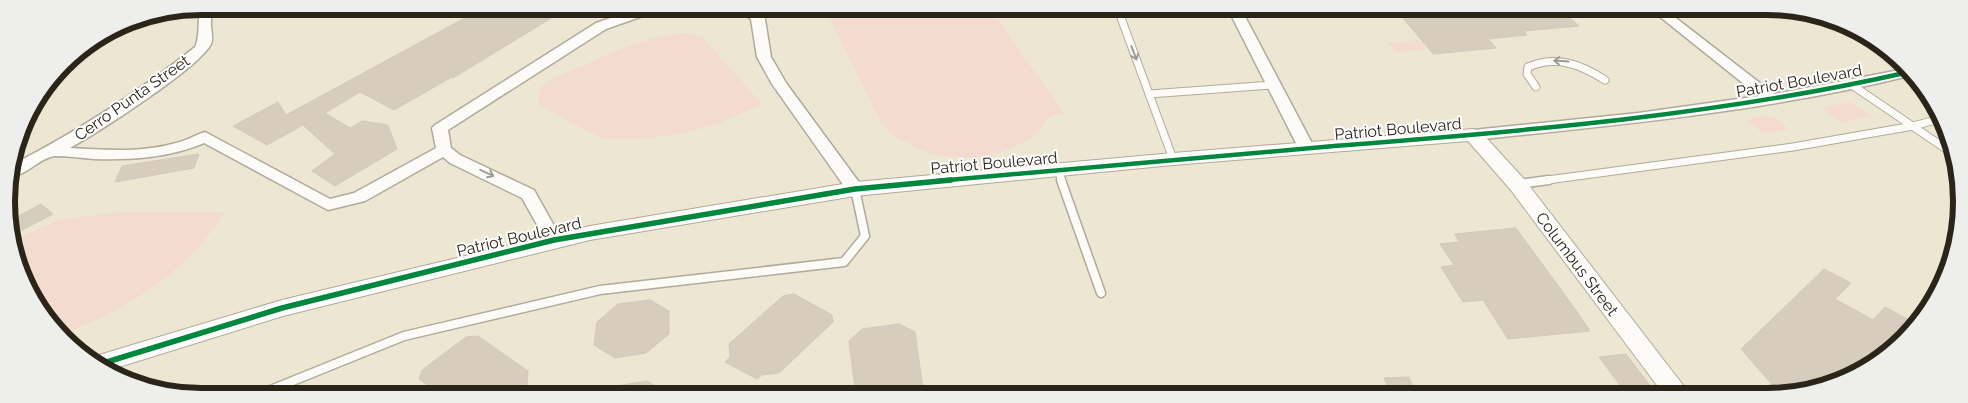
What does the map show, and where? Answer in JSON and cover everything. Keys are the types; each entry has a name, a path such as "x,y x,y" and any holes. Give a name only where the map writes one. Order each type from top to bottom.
{"street":[{"name":"Cerro Punta Street","path":"19,164 74,139 164,79 200,50 205,42 206,15"},
{"path":"554,240 528,194 455,159 444,150 440,128 601,26 632,15"},
{"path":"757,15 764,57 779,84 855,189"},
{"path":"1237,15 1252,40 1307,149"},
{"path":"1664,15 1772,99"},
{"name":"Patriot Boulevard","path":"106,362 282,308 554,240 855,189 1173,159 1473,135 1605,122 1772,99 1852,85 1902,74"},
{"name":"Columbus Street","path":"1473,135 1516,184 1672,388"},
{"path":"48,151 84,154 145,153 174,149 205,137 328,205 359,197 444,150"}],"lane":[{"path":"1120,15 1173,159"},
{"path":"1536,87 1527,74 1528,67 1546,61 1573,62 1590,69 1605,80"},
{"path":"1149,94 1273,84"},
{"path":"1852,85 1945,148"},
{"path":"1516,184 1793,147 1913,126 1935,120"},
{"path":"1058,170 1101,293"},
{"path":"275,388 404,336 600,290 844,262 865,236 855,189"}],"shaded area":[{"path":"828,15 995,15 1064,113 1049,117 1035,134 1023,143 1001,152 965,158 928,152 895,136 882,124"},
{"path":"689,33 703,38 762,104 718,124 676,135 635,139 601,138 541,106 538,96 541,87 554,78 638,43 655,38"},
{"path":"1419,40 1426,49 1396,52 1388,43"},
{"path":"1850,102 1870,116 1841,122 1821,108"},
{"path":"1765,115 1769,118 1774,117 1789,129 1763,133 1746,120"},
{"path":"119,212 224,212 210,234 174,271 131,301 108,314 68,331 40,295 29,273 20,243 25,235 58,220"}],"building":[{"path":"470,15 548,15 553,17 453,78 394,110 360,92 325,113 350,128 362,121 388,125 397,149 335,186 312,171 335,154 303,125 267,145 233,126 278,102 286,115"},
{"path":"1401,15 1567,15 1579,26 1524,31 1527,35 1488,39 1496,48 1433,54"},
{"path":"199,154 194,168 115,182 122,166"},
{"path":"41,204 53,214 20,231 18,229 16,218"},
{"path":"1516,228 1590,331 1508,339 1483,300 1463,302 1441,267 1454,265 1440,244 1459,242 1455,234"},
{"path":"1824,269 1851,283 1835,299 1873,320 1885,307 1910,321 1889,342 1870,357 1838,374 1815,382 1775,388 1741,349"},
{"path":"794,294 832,315 833,322 779,373 762,375 757,379 725,362 730,357 729,344 783,296"},
{"path":"650,300 669,311 669,334 646,353 615,358 594,345 597,322 618,304"},
{"path":"899,324 915,332 923,388 855,388 849,341 862,329"},
{"path":"478,336 528,371 527,385 531,388 432,388 419,379 422,370 466,337"},
{"path":"1626,354 1652,388 1622,388 1599,357"},
{"path":"1409,377 1414,388 1388,388 1384,378"},
{"path":"647,381 659,388 604,388"}],"cycle path":[{"path":"106,362 282,308 554,240 855,189 1173,159 1473,135 1605,122 1753,103 1852,85 1902,74"}]}
